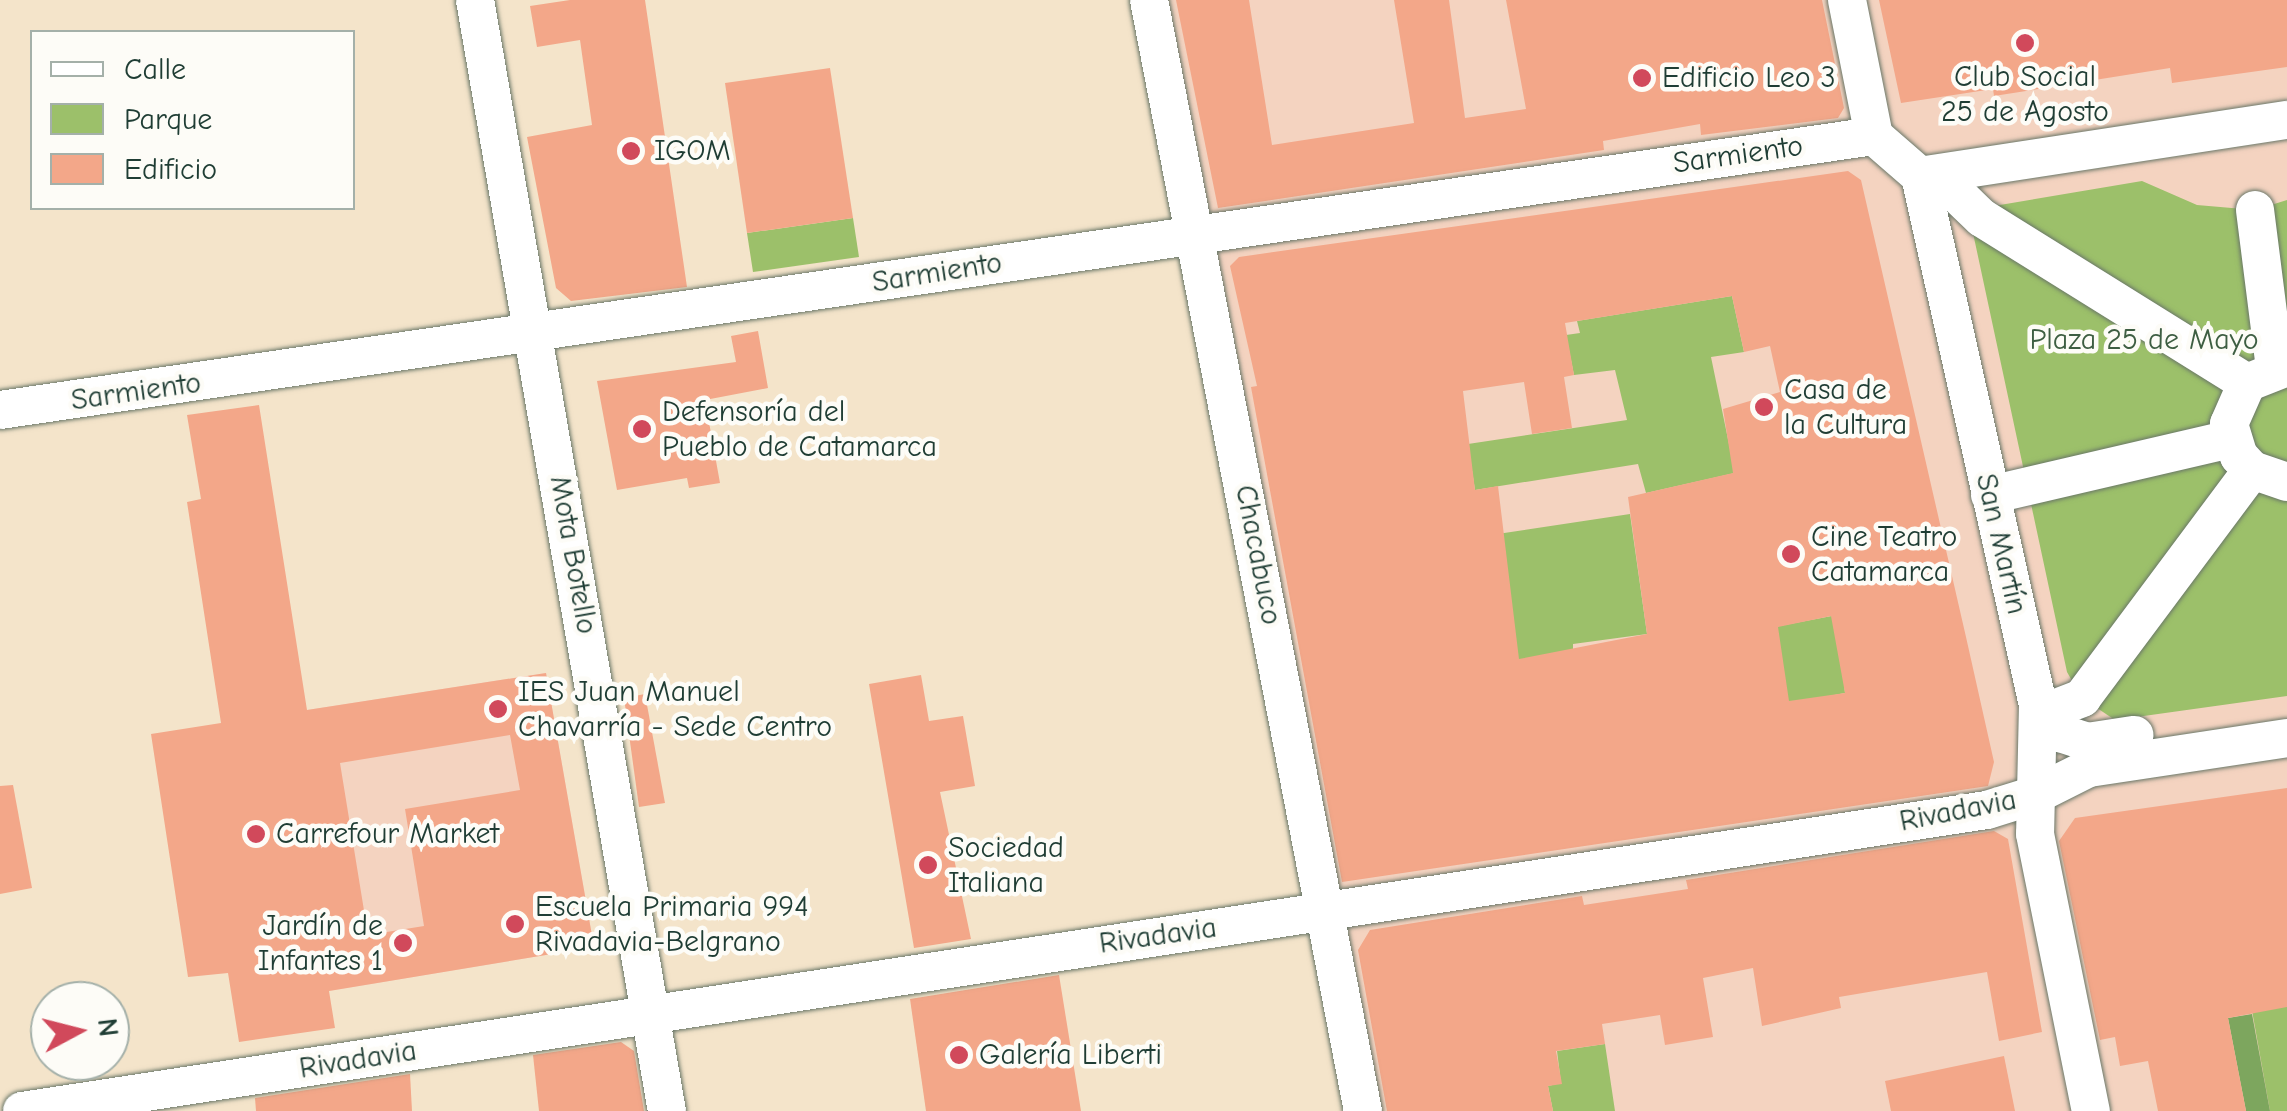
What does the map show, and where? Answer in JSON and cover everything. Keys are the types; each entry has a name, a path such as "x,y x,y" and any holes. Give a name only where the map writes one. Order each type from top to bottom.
{"street":[{"name":"Mota Botello","path":"475,0 536,335 666,1111"},
{"name":"Chacabuco","path":"1149,0 1198,232 1363,1111"},
{"path":"1847,0 1874,136 1920,176 2287,120"},
{"name":"Sarmiento","path":"0,410 536,335 1198,232 1874,136"},
{"name":"San Martín","path":"1920,176 1990,495 2048,706 2035,795 2035,834 2091,1111"},
{"path":"1960,197 1982,218 2270,372"},
{"path":"2256,210 2270,372"},
{"path":"2256,464 2232,409 2270,372"},
{"path":"1990,495 2256,464"},
{"path":"2256,464 2082,698 2048,706 2060,733 2087,742 2287,712"},
{"name":"Rivadavia","path":"22,1111 1987,810 2035,795 2089,768 2287,738"}],"shaded area":[{"path":"1166,0 2287,0 2287,1111 1380,1111"},
{"path":"546,673 594,947 329,991 307,710"}],"green space":[{"name":"Plaza 25 de Mayo","path":"2142,181 2197,205 2255,210 2287,200 2287,696 2115,720 2082,698 2067,672 1973,233 1994,206"},
{"path":"853,218 859,257 753,272 747,233"},
{"path":"1732,296 1744,352 1711,357 1735,473 1646,493 1638,464 1475,490 1468,444 1627,420 1615,370 1574,375 1566,335 1580,333 1577,321"},
{"path":"1630,514 1647,634 1573,644 1573,653 1513,668 1464,539"},
{"path":"1837,615 1845,693 1829,696 1837,733 1649,651"},
{"path":"2287,999 2287,1111 2270,1111 2251,1005"},
{"path":"2252,1014 2270,1111 2246,1111 2228,1018"},
{"path":"1605,1044 1615,1111 1553,1111 1548,1086 1561,1083 1557,1051"}],"building":[{"name":"IGOM","path":"570,0 645,0 687,287 571,301 556,288 527,137 592,125 580,40 537,47 530,6"},
{"path":"1176,0 1249,0 1272,145 1414,123 1394,0 1449,0 1465,118 1526,109 1506,0 1822,0 1844,108 1838,118 1701,135 1700,124 1603,141 1604,150 1218,208"},
{"path":"1879,0 2287,0 2287,67 2172,83 2170,68 1994,96 1993,89 1901,103"},
{"path":"830,68 853,218 747,233 725,83"},
{"path":"1848,171 1861,180 1994,762 1988,786 1342,882 1251,387 1257,386 1230,266 1239,257","holes":["1732,296 1744,352 1770,346 1780,392 1723,409 1733,473 1628,497 1647,634 1519,659 1498,486 1475,490 1463,391 1524,382 1532,434 1572,428 1564,377 1574,375 1565,323","1831,616 1845,693 1789,701 1778,627"]},
{"path":"758,331 768,388 705,400 720,483 689,488 687,478 617,490 597,381 736,362 731,336"},
{"path":"259,405 307,710 546,673 594,947 329,991 335,1028 239,1042 228,973 188,977 151,734 221,723 187,502 201,499 187,415","holes":["510,735 520,790 405,809 424,926 368,935 340,763"]},
{"name":"Sociedad Italiana","path":"921,675 929,721 963,716 975,786 940,792 971,939 914,948 869,684"},
{"path":"645,694 665,803 639,807 624,698"},
{"path":"13,785 32,888 0,894 0,786"},
{"path":"2287,788 2287,1007 2228,1018 2246,1111 2158,1111 2148,1061 2120,1066 2115,1037 2100,1040 2059,841 2075,818"},
{"path":"1994,831 2008,839 2042,1032 1999,1041 1987,972 1839,997 1841,1008 1762,1026 1753,968 1703,978 1713,1037 1665,1045 1660,1015 1602,1024 1605,1044 1556,1051 1562,1084 1548,1086 1553,1111 1387,1111 1358,950 1370,930 1582,896 1584,905 1688,889 1686,880"},
{"path":"1059,975 1081,1111 926,1111 910,999"},
{"path":"621,1042 634,1051 644,1111 539,1111 533,1055"},
{"path":"2004,1056 2015,1111 1891,1111 1885,1081"},
{"path":"410,1074 412,1111 256,1111 255,1098"}],"place":[{"name":"Club Social 25 de Agosto","path":"2025,43"},
{"name":"Edificio Leo 3","path":"1642,78"},
{"name":"IGOM","path":"631,151"},
{"name":"Casa de la Cultura","path":"1764,407"},
{"name":"Defensoría del Pueblo de Catamarca","path":"642,429"},
{"name":"Cine Teatro Catamarca","path":"1791,554"},
{"name":"IES Juan Manuel Chavarría - Sede Centro","path":"498,709"},
{"name":"Carrefour Market","path":"256,834"},
{"name":"Sociedad Italiana","path":"928,865"},
{"name":"Escuela Primaria 994 Rivadavia-Belgrano","path":"515,924"},
{"name":"Jardín de Infantes 1","path":"403,943"},
{"name":"Galería Liberti","path":"959,1055"}]}
